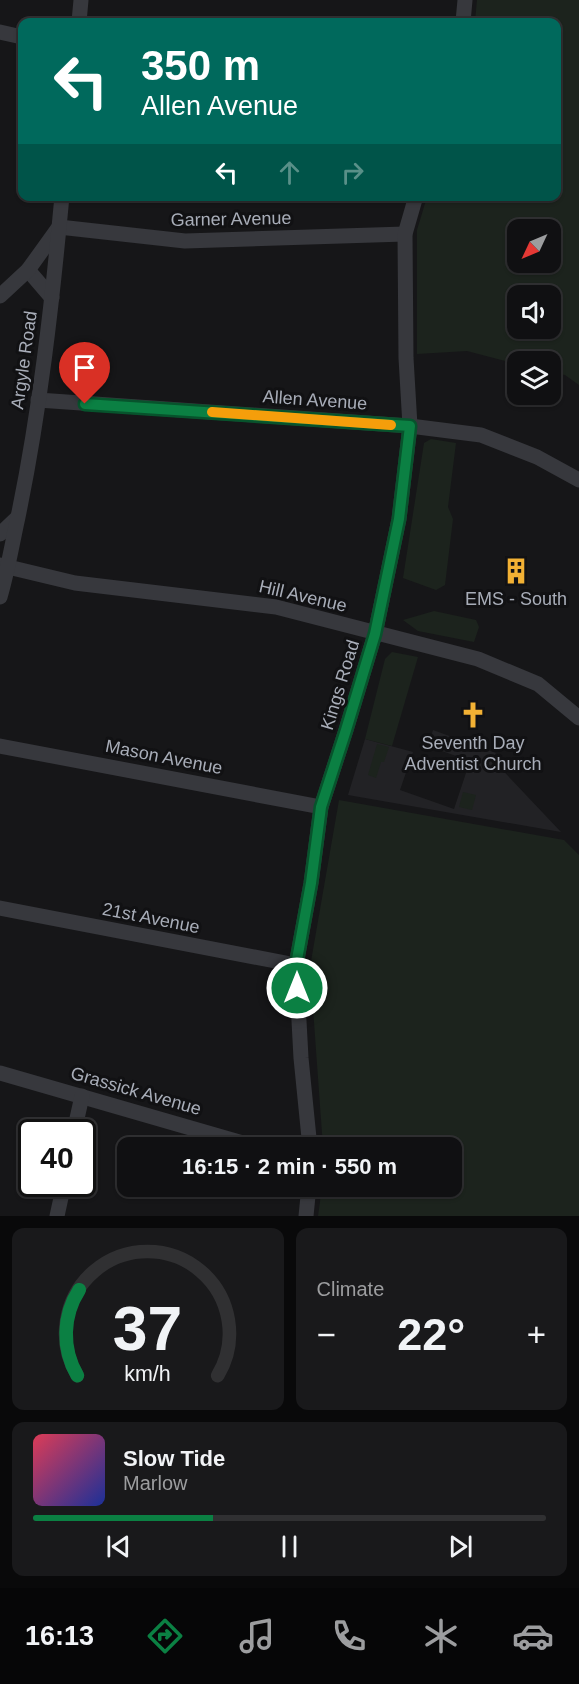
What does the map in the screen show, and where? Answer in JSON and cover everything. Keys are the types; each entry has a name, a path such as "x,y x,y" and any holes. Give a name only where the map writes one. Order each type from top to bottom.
{"street":[{"path":"79,18 81,0"},
{"path":"464,18 465,0"},
{"path":"0,32 18,36"},
{"name":"Argyle Road","path":"0,597 5,566 26,480 52,298 62,201"},
{"name":"Kings Road","path":"309,1137 301,1058 296,965 311,883 321,807 375,634 399,519 410,426 406,358 405,234 415,201"},
{"path":"0,297 28,270 59,227"},
{"name":"Garner Avenue","path":"59,227 185,241 405,234"},
{"path":"28,270 52,298"},
{"name":"Allen Avenue","path":"38,400 410,426 481,435 537,457 579,480"},
{"path":"0,534 18,518"},
{"name":"Hill Avenue","path":"5,566 75,584 276,607 477,659 538,684 579,718"},
{"name":"Mason Avenue","path":"0,746 321,807"},
{"name":"21st Avenue","path":"0,908 296,965"},
{"name":"Grassick Avenue","path":"0,1073 222,1137"},
{"path":"77,1119 82,1096"},
{"path":"57,1216 61,1197"},
{"path":"306,1216 308,1197"}],"shaded area":[{"path":"477,0 579,0 579,385 561,374 561,351 507,351 507,361 467,351 417,354 417,230 426,201 561,201 561,18 475,18"},
{"path":"431,439 456,443 448,507 453,519 445,585 436,590 403,578 424,443"},
{"path":"434,611 476,620 479,627 474,642 418,631 403,620"},
{"path":"392,652 418,657 392,746 365,739 385,659"},
{"path":"433,730 496,753 492,759 561,832 348,795 365,739 413,752 400,790 454,809 470,761 428,746"},
{"path":"377,744 389,747 376,778 368,775"},
{"path":"463,792 476,795 472,810 459,807"},
{"path":"339,800 564,840 579,855 579,1216 318,1216 321,1197 462,1197 462,1137 322,1137 310,967"}],"slow traffic":[{"path":"212,412 391,425"}],"place":[{"name":"EMS - South","path":"516,571"},
{"name":"Seventh Day Adventist Church","path":"473,715"}],"route":[{"path":"85,404 410,426 399,519 375,634 321,807 311,883 296,965 297,988"}]}
